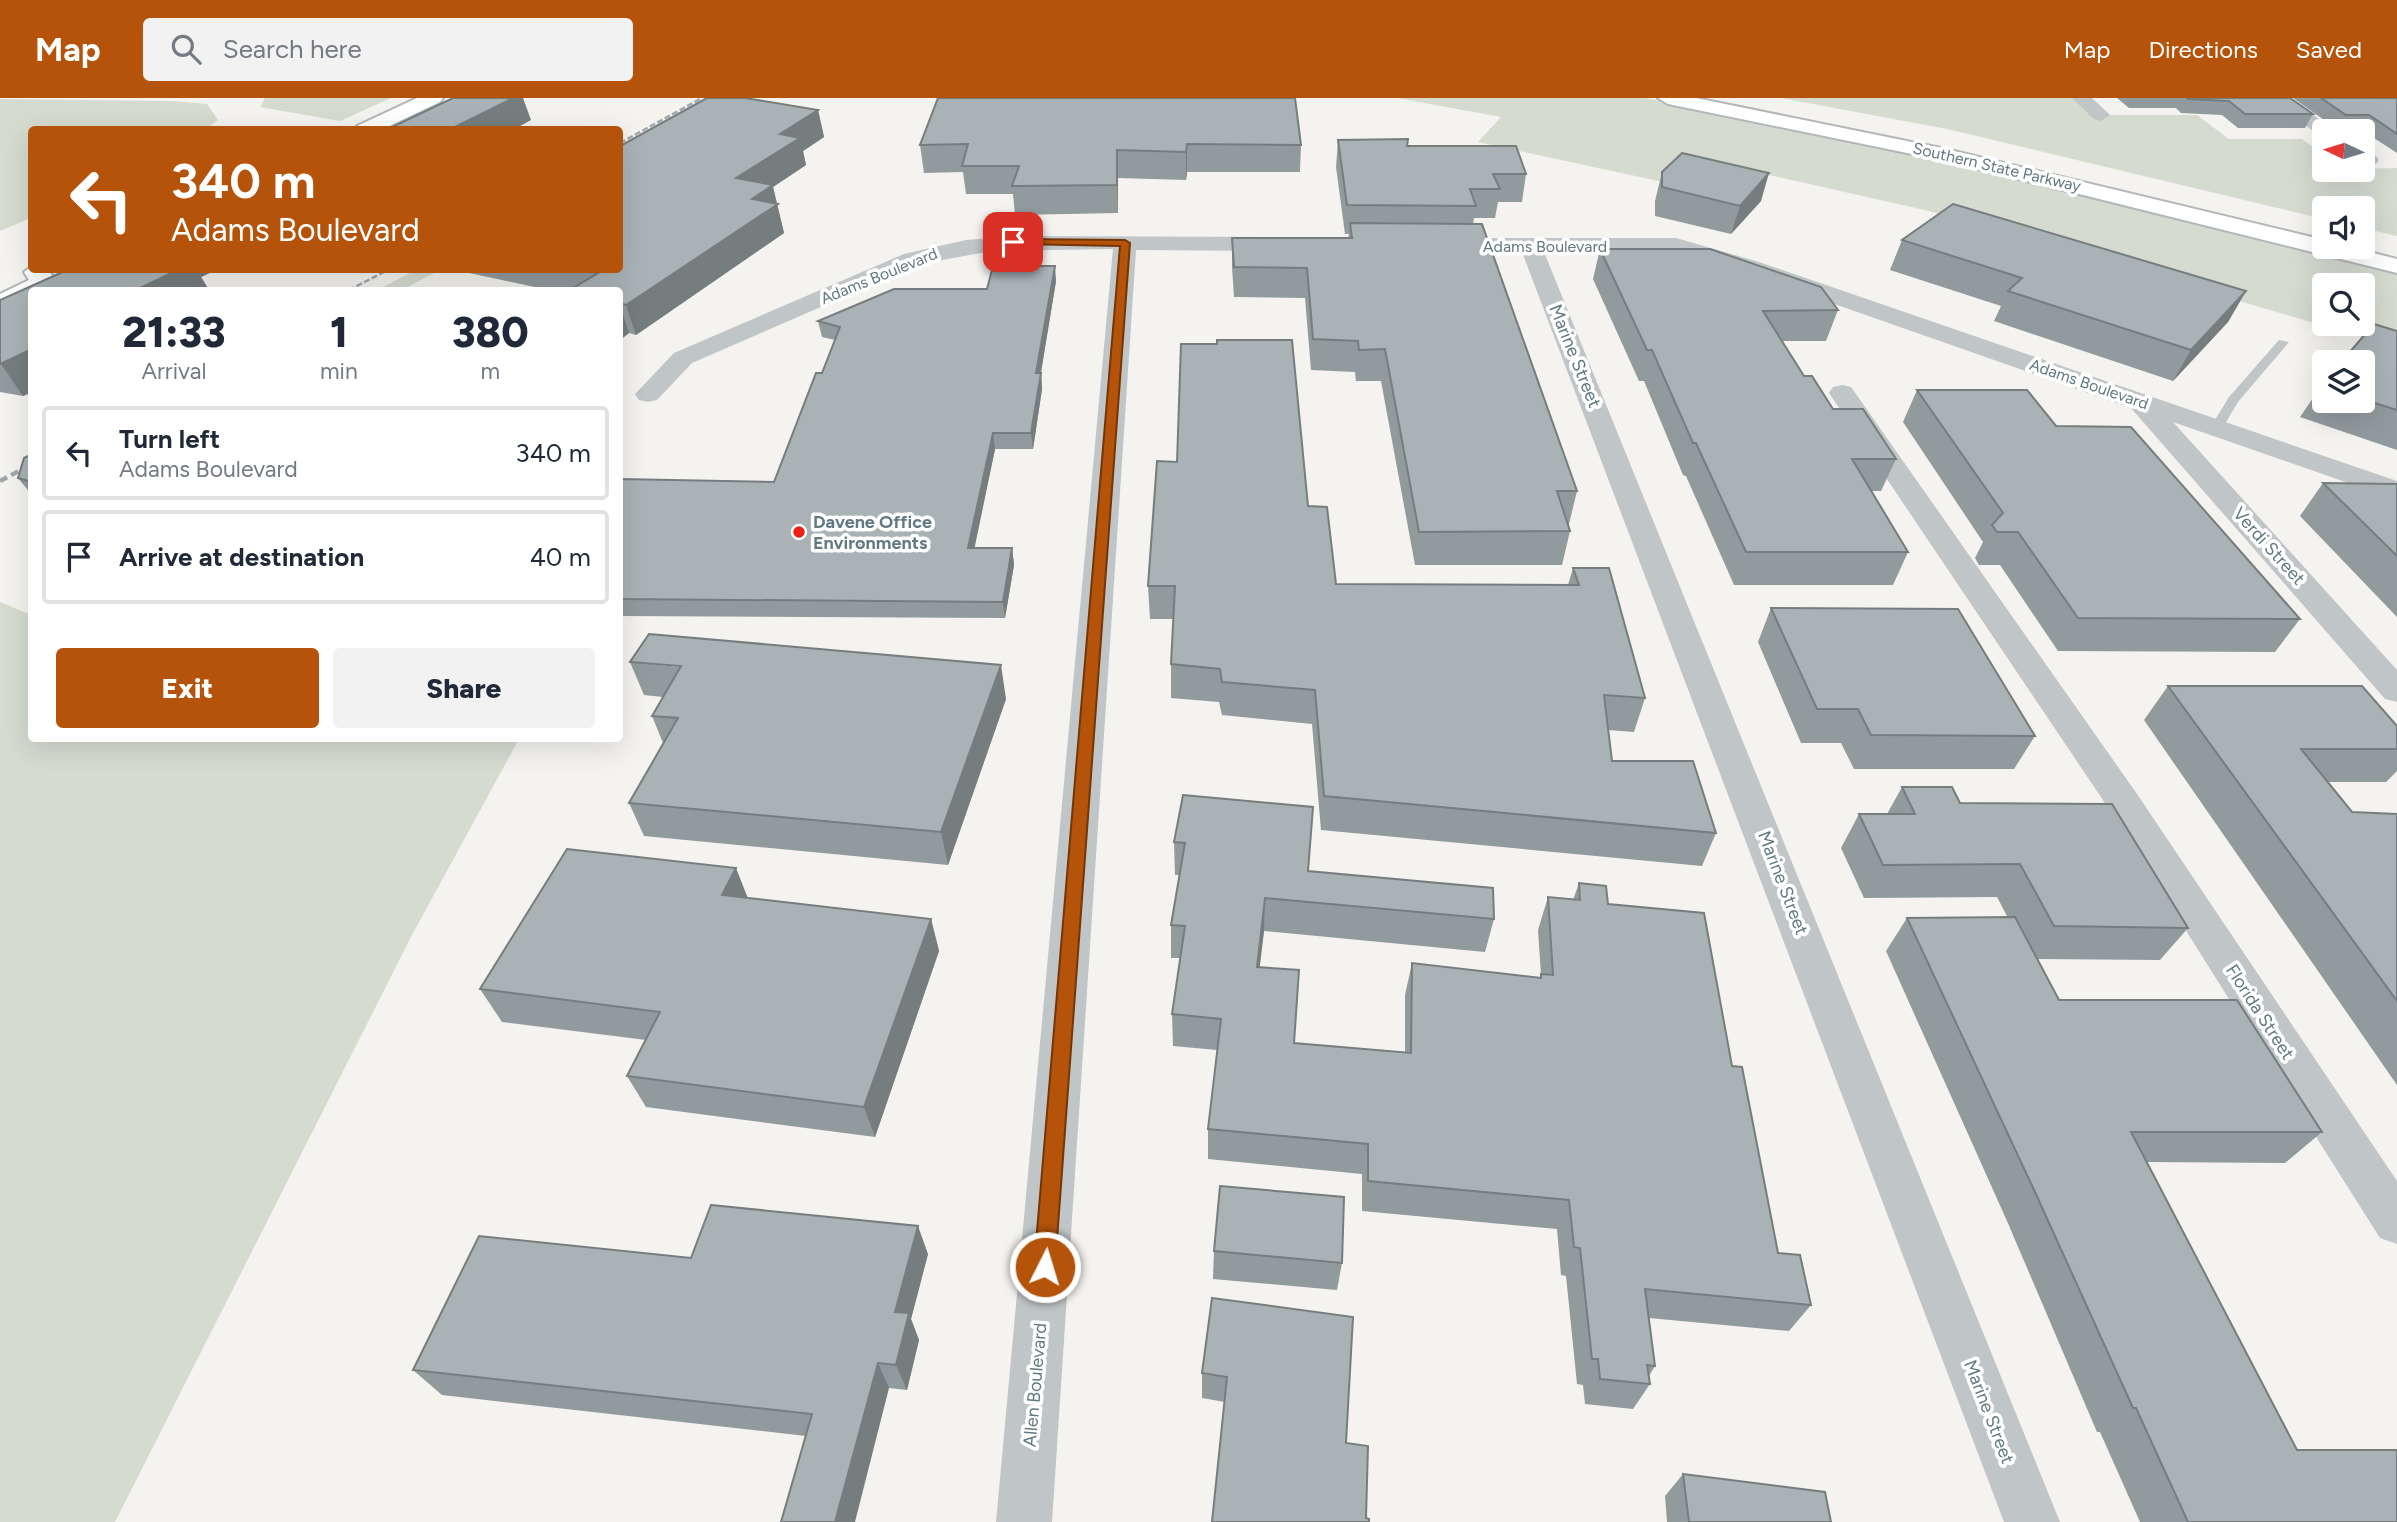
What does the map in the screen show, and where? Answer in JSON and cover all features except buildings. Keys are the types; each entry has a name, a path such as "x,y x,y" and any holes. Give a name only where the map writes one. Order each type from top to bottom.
{"main road":[{"path":"373,126 433,98"},
{"name":"Southern State Parkway","path":"1668,98 1923,150 2312,244"},
{"name":"Southern State Parkway","path":"1734,98 1919,136 2312,231"},
{"path":"409,126 454,103"},
{"path":"2375,247 2397,253"},
{"name":"Southern State Parkway","path":"2370,259 2397,266"},
{"path":"0,288 34,273"},
{"path":"34,287 44,279 40,273"},
{"path":"0,304 28,290"},
{"path":"0,316 28,303"}],"street":[{"path":"2081,98 2101,115"},
{"path":"2276,98 2312,122"},
{"name":"Adams Boulevard","path":"648,394 683,358 912,259 947,249 990,242 1307,244"},
{"name":"Allen Boulevard","path":"1024,1522 1125,243"},
{"name":"Adams Boulevard","path":"1419,245 1676,245 1751,267 2397,491"},
{"name":"Marine Street","path":"1531,246 2032,1522"},
{"name":"Florida Street","path":"1842,393 2124,803 2397,1222"},
{"name":"Verdi Street","path":"2141,403 2397,691"}],"lane":[{"path":"2216,428 2233,400 2283,342"}],"shaded area":[{"path":"265,98 391,98 340,121 260,107"},
{"path":"1397,98 1645,98 1908,152 2137,206 2312,251 2312,259 2343,259 2397,273 2397,347 2359,336 2375,336 2375,273 2312,273 2312,322 1929,211 1694,158 1663,182 1478,142 1501,117"},
{"path":"1781,98 2074,98 2096,115 2197,115 2229,139 2302,139 2312,146 2312,182 2375,182 2375,169 2397,168 2397,236 2375,231 2375,196 2312,196 2312,216 1947,129"},
{"path":"0,99 172,101 207,104 218,120 210,126 28,126 28,219 0,231"},
{"path":"410,273 434,273 408,287 383,287"},
{"path":"0,602 28,614 28,742 517,742 412,935 115,1522 0,1522"}],"railway":[{"path":"623,141 702,98"},
{"path":"355,287 382,273"},
{"path":"0,481 28,466"}],"place":[{"name":"Davene Office Environments","path":"799,532"}],"route":[{"path":"1013,242 1125,243 1045,1267"}]}
